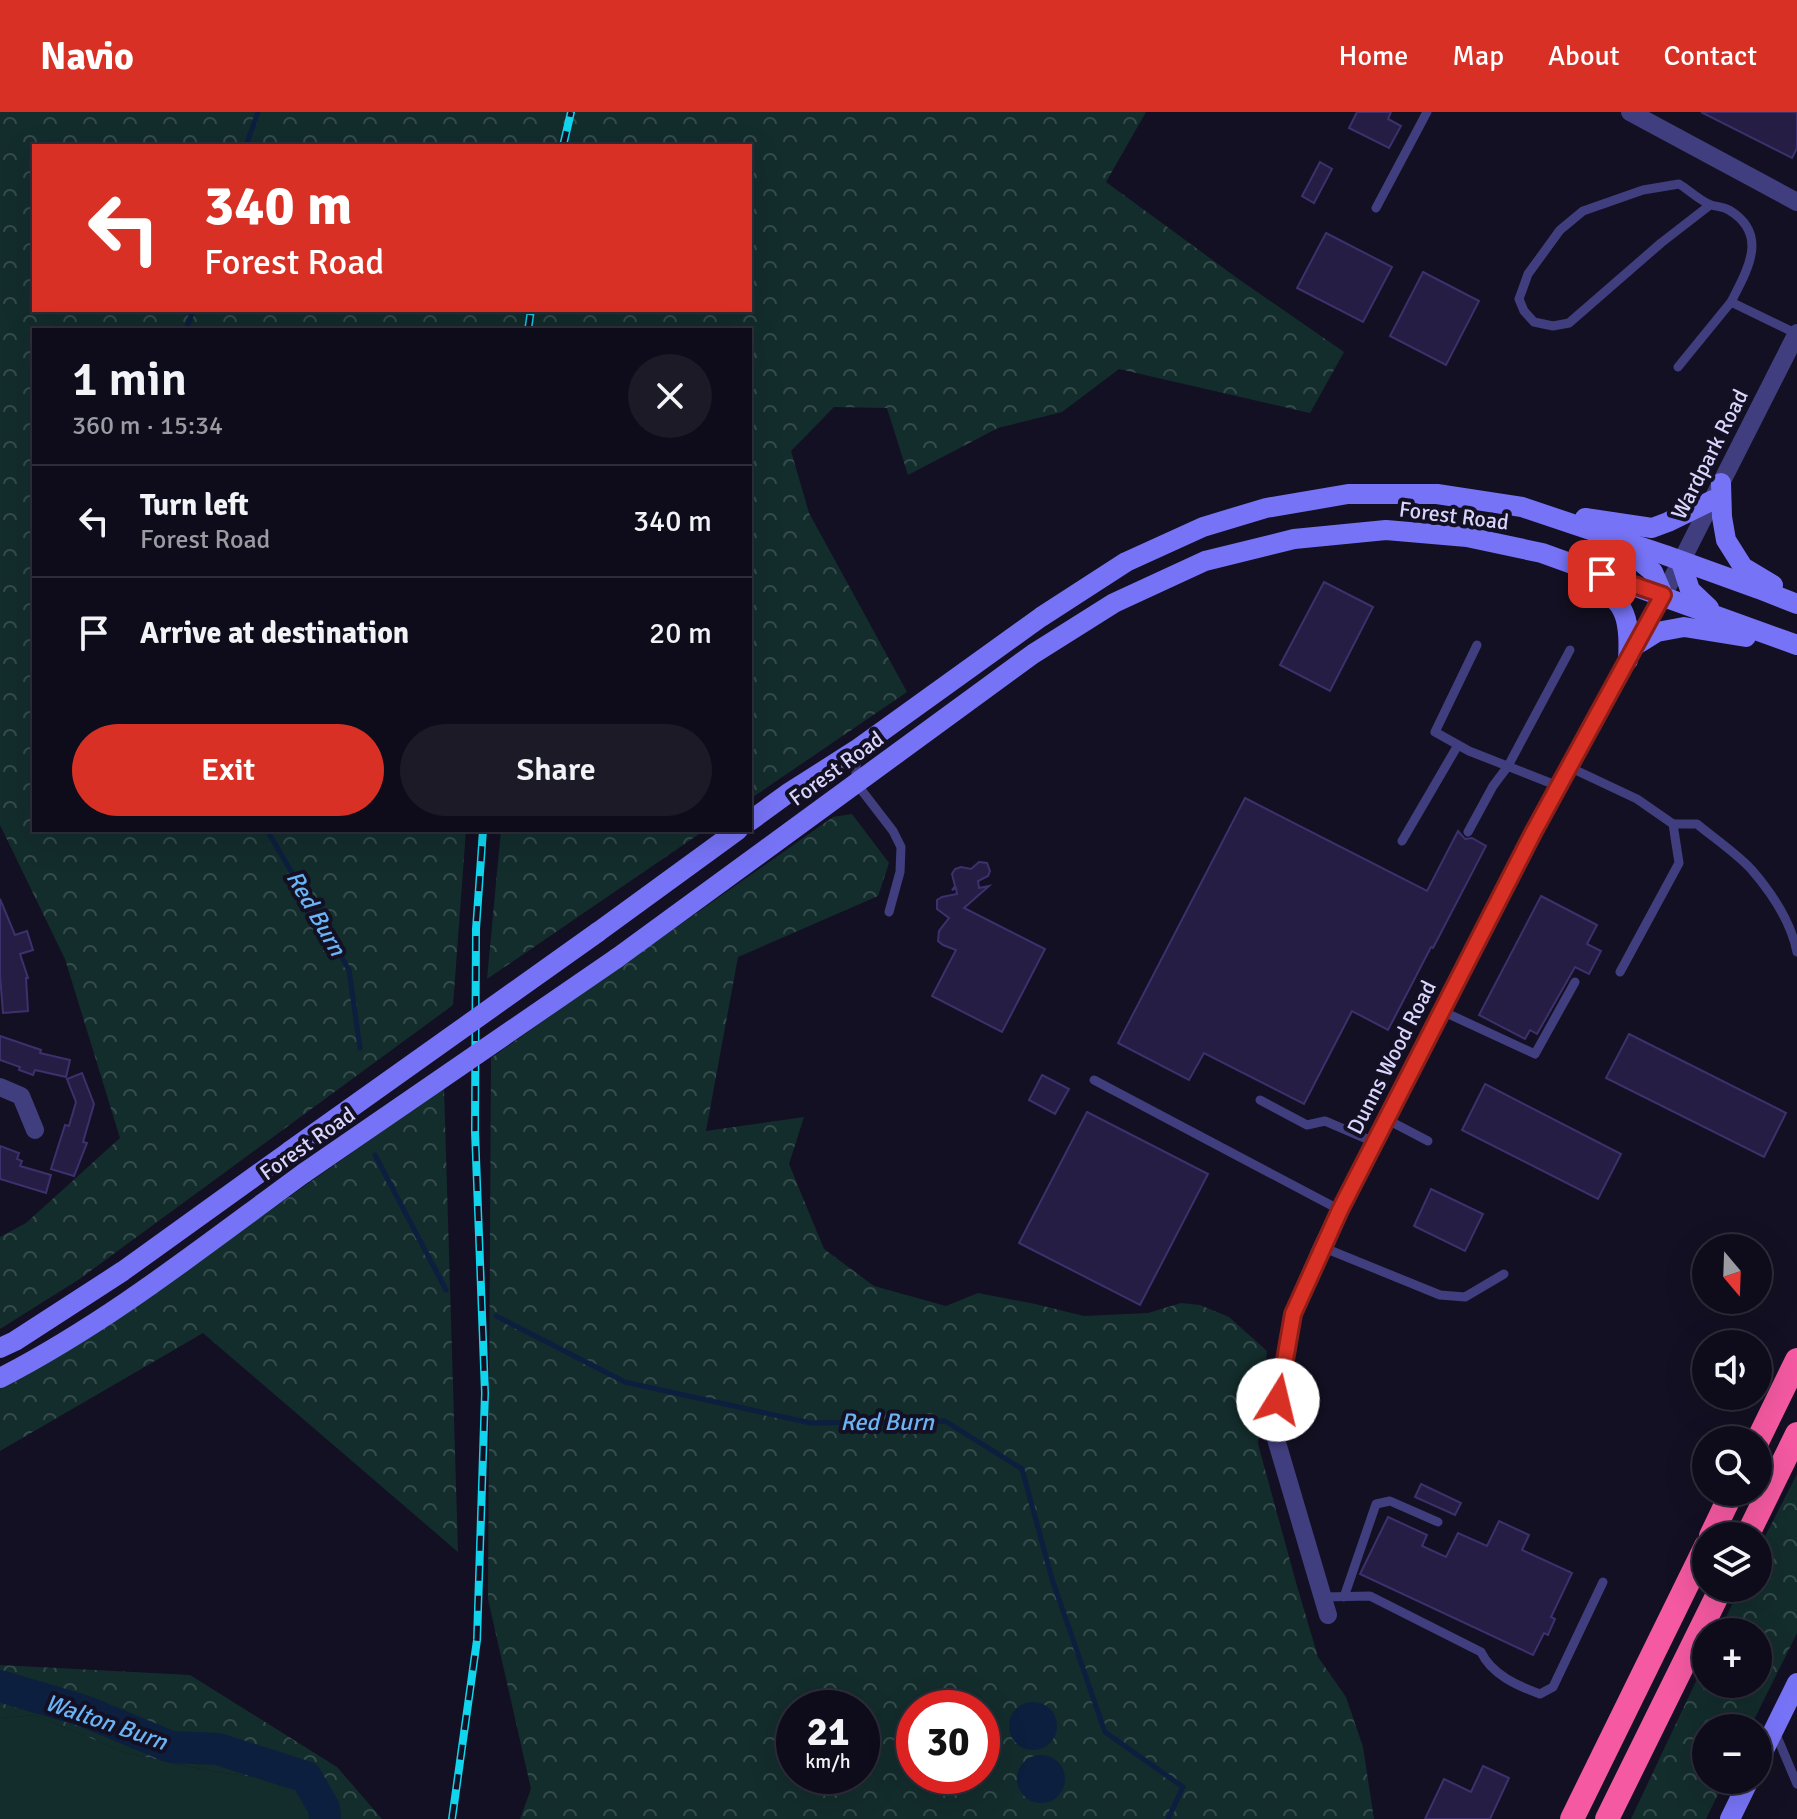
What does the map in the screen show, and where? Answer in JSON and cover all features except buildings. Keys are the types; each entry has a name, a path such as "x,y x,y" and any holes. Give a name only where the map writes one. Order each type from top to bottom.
{"highway":[{"path":"1765,1426 1797,1360"},
{"path":"1754,1522 1797,1434"},
{"path":"1572,1819 1692,1575"},
{"path":"1607,1819 1714,1602"}],"street":[{"path":"1630,112 1652,116 1797,202"},
{"name":"Wardpark Road","path":"1663,595 1797,334"},
{"path":"1522,507 1652,528 1668,522 1717,491 1726,540 1743,567 1797,602"},
{"name":"Forest Road","path":"752,820 856,750 1041,617 1126,562 1203,527 1266,508 1348,494 1437,494 1522,507 1797,602"},
{"name":"Forest Road","path":"0,1378 90,1327 304,1173 617,958 1033,654 1114,603 1205,561 1294,539 1386,530 1467,537 1542,553 1797,646"},
{"path":"1609,537 1653,572 1663,595"},
{"path":"1522,549 1606,590 1628,622 1632,652"},
{"path":"1681,562 1690,590 1716,615"},
{"name":"Dunns Wood Road","path":"1325,1606 1273,1429 1293,1314 1374,1142 1558,786 1663,595"},
{"path":"1632,652 1657,632 1684,627 1797,646"},
{"name":"Forest Road","path":"0,1348 123,1271 735,832"},
{"path":"0,1087 21,1096 35,1130"},
{"path":"1772,1733 1797,1683"},
{"path":"1730,1819 1742,1794"}],"lane":[{"path":"1376,208 1427,112"},
{"path":"1678,367 1731,302 1746,272 1753,244 1750,228 1737,215 1725,207 1710,205 1679,184 1643,190 1583,211 1560,230 1528,274 1519,299 1534,322 1553,326 1569,323 1710,205"},
{"path":"1731,302 1797,334"},
{"path":"1477,645 1435,732 1458,745 1558,786"},
{"path":"1468,832 1493,786 1508,766 1570,650"},
{"path":"1402,841 1458,745"},
{"path":"856,750 856,783 893,831 901,847 900,872 889,912"},
{"path":"1569,767 1637,799 1673,824 1697,824 1749,867 1781,911 1797,952"},
{"path":"1620,972 1679,863 1673,824"},
{"path":"1442,1011 1535,1054 1575,982"},
{"path":"1094,1080 1340,1210"},
{"path":"1260,1100 1307,1125 1325,1121 1374,1142"},
{"path":"1386,1119 1428,1141"},
{"path":"1322,1247 1440,1295 1465,1297 1504,1274"},
{"path":"1344,1597 1376,1504 1390,1501 1438,1522"},
{"path":"1325,1606 1344,1597 1370,1596 1481,1652 1486,1663 1517,1686 1540,1694 1553,1687 1603,1582"},
{"path":"1774,1729 1797,1784"}],"green space":[{"path":"0,112 1146,112 1106,182 1344,352 1310,413 1119,369 1062,412 998,428 908,475 887,408 834,407 791,451 809,513 907,692 752,798 752,328 32,328 32,832 466,832 453,1005 78,1280 0,1329 0,1237 26,1223 120,1138 65,959 0,825"},
{"path":"852,814 889,863 878,896 738,957 706,1131 804,1117 789,1164 824,1249 874,1286 946,1306 978,1293 1084,1316 1148,1313 1181,1303 1200,1305 1229,1317 1267,1351 1258,1444 1318,1657 1346,1697 1363,1747 1374,1819 520,1819 531,1789 488,1599 491,1058 833,817"},
{"path":"501,832 702,832 487,979"},
{"path":"444,1088 458,1552 203,1333 0,1451 0,1386 141,1301"},
{"path":"1797,1474 1797,1633 1772,1684 1772,1618 1726,1618 1733,1602 1772,1602 1772,1523"},
{"path":"0,1665 190,1675 337,1767 382,1819 311,1819 307,1801 268,1779 126,1753 35,1715 0,1718"},
{"path":"1692,1690 1692,1698 1765,1698 1757,1714 1692,1714 1692,1794 1718,1794 1706,1819 1631,1819"},
{"path":"35,1715 126,1753 268,1779 308,1801 311,1819 0,1819 0,1718"}],"water":[{"path":"1033,1702 1050,1709 1057,1726 1050,1743 1033,1750 1016,1743 1009,1726 1016,1709"},
{"path":"1041,1755 1058,1762 1065,1779 1058,1796 1041,1803 1024,1796 1017,1779 1024,1762"}],"waterway":[{"name":"Red Burn","path":"247,144 258,112"},
{"name":"Red Burn","path":"187,328 192,312"},
{"name":"Red Burn","path":"268,832 349,970 360,1048"},
{"name":"Red Burn","path":"375,1155 446,1290"},
{"name":"Red Burn","path":"496,1316 625,1382 811,1423 945,1421 1022,1469 1052,1579 1105,1732 1183,1787 1168,1819"},
{"name":"Walton Burn","path":"0,1686 84,1711 171,1747 218,1749 306,1777 324,1808 325,1819"}],"railway":[{"path":"563,144 571,112"},
{"path":"528,328 531,312"},
{"path":"452,1819 477,1640 485,1393 475,1131 476,929 483,832"}],"route":[{"path":"1278,1400 1293,1314 1322,1247 1533,833 1663,595 1602,574"}]}
